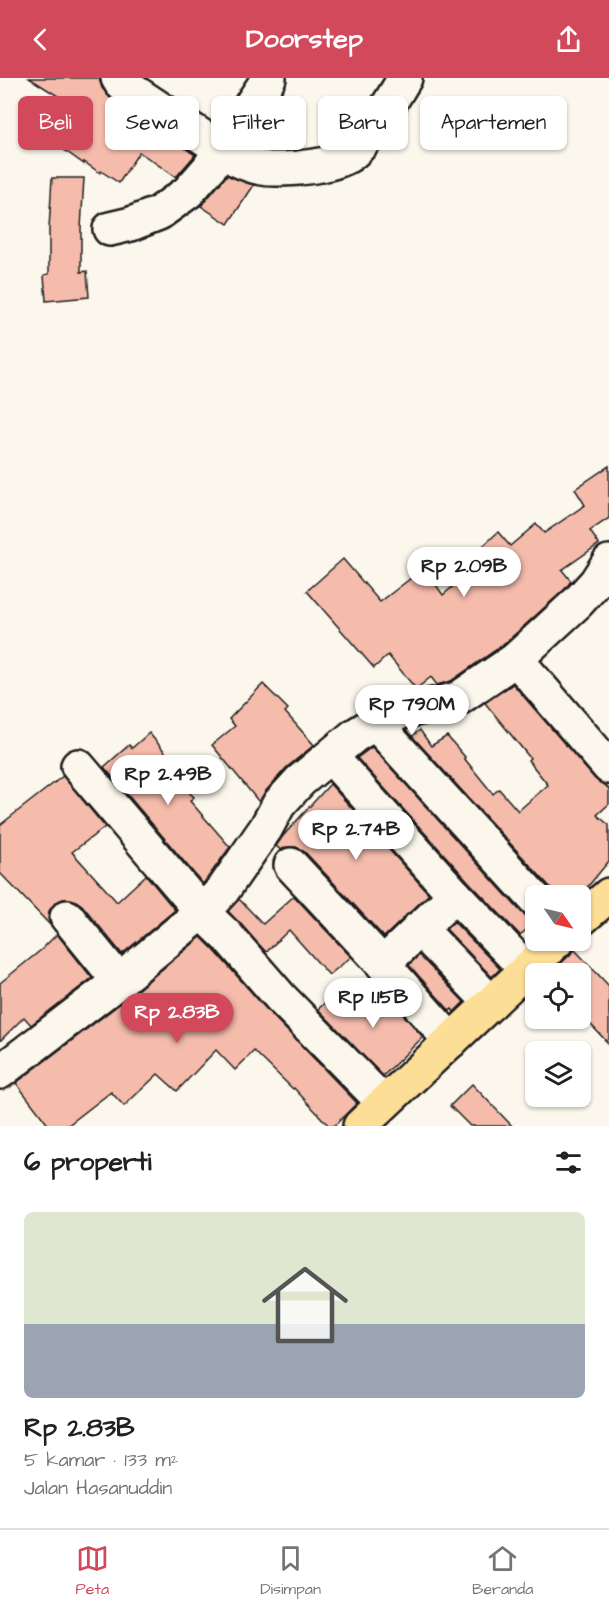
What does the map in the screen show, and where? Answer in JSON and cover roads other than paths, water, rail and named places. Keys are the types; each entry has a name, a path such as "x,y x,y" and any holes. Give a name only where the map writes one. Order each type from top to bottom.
{"main road":[{"path":"533,963 546,951"},
{"path":"360,1126 525,970"}],"street":[{"path":"118,78 121,83 211,144"},
{"path":"257,96 269,78"},
{"path":"110,229 148,218 176,201 201,179 220,150 250,166 273,170 319,166 350,156 361,146 405,78"},
{"path":"0,1072 119,981 202,912 222,890 242,862 266,828 279,804 300,781 354,736 375,723 401,712 459,698 516,659 578,602 596,582 609,562"},
{"path":"516,659 609,767"},
{"path":"375,723 525,888"},
{"path":"331,756 455,895 525,968"},
{"path":"78,766 202,912 228,937 281,998 384,1103"},
{"path":"291,865 451,1041"},
{"path":"383,964 455,895"},
{"path":"67,917 119,981"},
{"path":"419,928 490,1003"}]}
